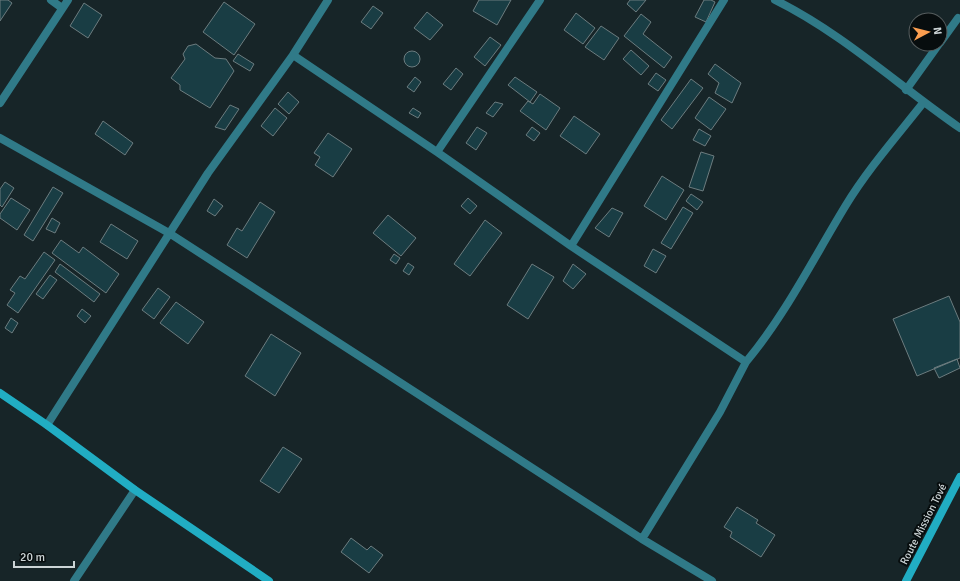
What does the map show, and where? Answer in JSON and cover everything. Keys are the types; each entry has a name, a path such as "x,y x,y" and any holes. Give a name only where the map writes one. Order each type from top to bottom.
{"street":[{"path":"51,0 62,8"},
{"path":"0,103 68,0"},
{"path":"47,425 208,174 293,55 328,0"},
{"path":"437,152 540,0"},
{"path":"571,246 724,0"},
{"path":"775,0 817,24 923,103 960,128"},
{"path":"948,32 958,18"},
{"path":"906,90 933,52"},
{"path":"293,55 437,152 571,246 746,362"},
{"path":"642,539 720,412 746,362 766,339 806,277 846,204 884,152 923,103"},
{"path":"0,138 169,233 642,539 712,581"},
{"path":"0,393 47,425 136,490 269,581"},
{"name":"Route Mission Tové","path":"906,581 960,477"},
{"path":"74,581 136,490"}],"building":[{"path":"0,0 8,0 12,3 0,21"},
{"path":"479,0 511,0 497,25 473,11"},
{"path":"630,0 646,0 636,12 627,4"},
{"path":"704,0 711,0 715,2 706,22 695,17"},
{"path":"224,2 255,24 234,55 203,32"},
{"path":"84,3 102,15 88,38 70,26"},
{"path":"373,6 383,13 371,29 361,22"},
{"path":"427,12 443,25 430,40 414,28"},
{"path":"576,13 595,28 583,44 564,30"},
{"path":"641,14 651,22 643,34 672,57 664,68 624,36"},
{"path":"601,26 619,38 604,60 585,47"},
{"path":"490,37 501,45 485,66 474,57"},
{"path":"196,44 215,58 226,59 234,71 210,108 180,90 180,85 171,78 185,59 183,54 188,46"},
{"path":"631,50 649,66 641,75 623,59"},
{"path":"412,51 418,53 420,59 418,65 412,67 406,65 404,59 406,53"},
{"path":"238,54 254,64 250,71 233,61"},
{"path":"715,64 741,83 732,103 715,93 719,83 708,74"},
{"path":"456,68 463,74 451,90 443,84"},
{"path":"656,73 666,80 658,91 648,84"},
{"path":"415,77 421,82 414,92 407,87"},
{"path":"515,77 537,92 530,102 508,85"},
{"path":"691,79 703,88 672,129 661,120"},
{"path":"288,92 299,102 289,114 278,104"},
{"path":"540,94 560,108 546,130 520,111 528,101 533,104"},
{"path":"709,97 726,109 711,130 695,118"},
{"path":"495,102 503,104 493,117 486,113"},
{"path":"230,105 239,109 225,130 215,127"},
{"path":"275,108 287,118 273,136 261,126"},
{"path":"413,108 421,113 418,118 409,113"},
{"path":"574,116 600,134 586,154 560,136"},
{"path":"103,121 133,143 125,155 95,134"},
{"path":"477,127 487,133 476,150 466,143"},
{"path":"532,127 540,133 534,141 526,135"},
{"path":"699,129 711,136 705,146 693,140"},
{"path":"328,133 352,149 333,177 315,165 320,157 314,153"},
{"path":"701,152 714,156 703,191 689,187"},
{"path":"662,176 684,190 666,220 644,206"},
{"path":"5,182 14,188 2,207 0,205 0,189"},
{"path":"53,187 63,193 33,241 24,235"},
{"path":"691,194 703,202 697,210 686,201"},
{"path":"11,198 30,210 17,230 0,218 0,214"},
{"path":"468,198 477,206 470,214 461,206"},
{"path":"214,199 223,206 215,216 207,211"},
{"path":"260,202 275,212 247,258 227,245 237,228 242,231"},
{"path":"683,207 693,213 671,249 661,243"},
{"path":"612,208 623,213 609,237 595,228"},
{"path":"388,215 416,238 401,256 373,233"},
{"path":"52,218 60,223 55,233 46,229"},
{"path":"485,220 502,233 470,276 454,264"},
{"path":"111,224 138,241 127,259 100,242"},
{"path":"61,240 79,253 83,247 119,274 106,293 52,253"},
{"path":"653,249 666,256 656,273 644,266"},
{"path":"44,252 55,260 18,313 7,305 15,293 10,290 20,276 25,279"},
{"path":"394,254 400,258 396,264 390,260"},
{"path":"408,263 414,267 409,275 403,271"},
{"path":"60,264 100,294 94,302 55,272"},
{"path":"532,264 554,277 528,319 507,305"},
{"path":"573,264 586,274 573,289 563,281"},
{"path":"50,275 57,280 43,299 36,294"},
{"path":"158,288 170,297 154,319 142,310"},
{"path":"949,296 960,322 960,358 917,376 893,319"},
{"path":"176,302 204,322 188,344 160,323"},
{"path":"82,309 91,316 85,323 77,316"},
{"path":"11,318 18,323 12,333 5,328"},
{"path":"271,334 301,353 275,396 245,376"},
{"path":"957,359 960,368 939,378 934,368"},
{"path":"283,447 302,459 279,493 260,481"},
{"path":"737,507 758,520 756,523 775,535 761,557 730,537 732,532 724,527"},
{"path":"351,538 367,550 371,546 383,555 369,573 341,552"}]}
